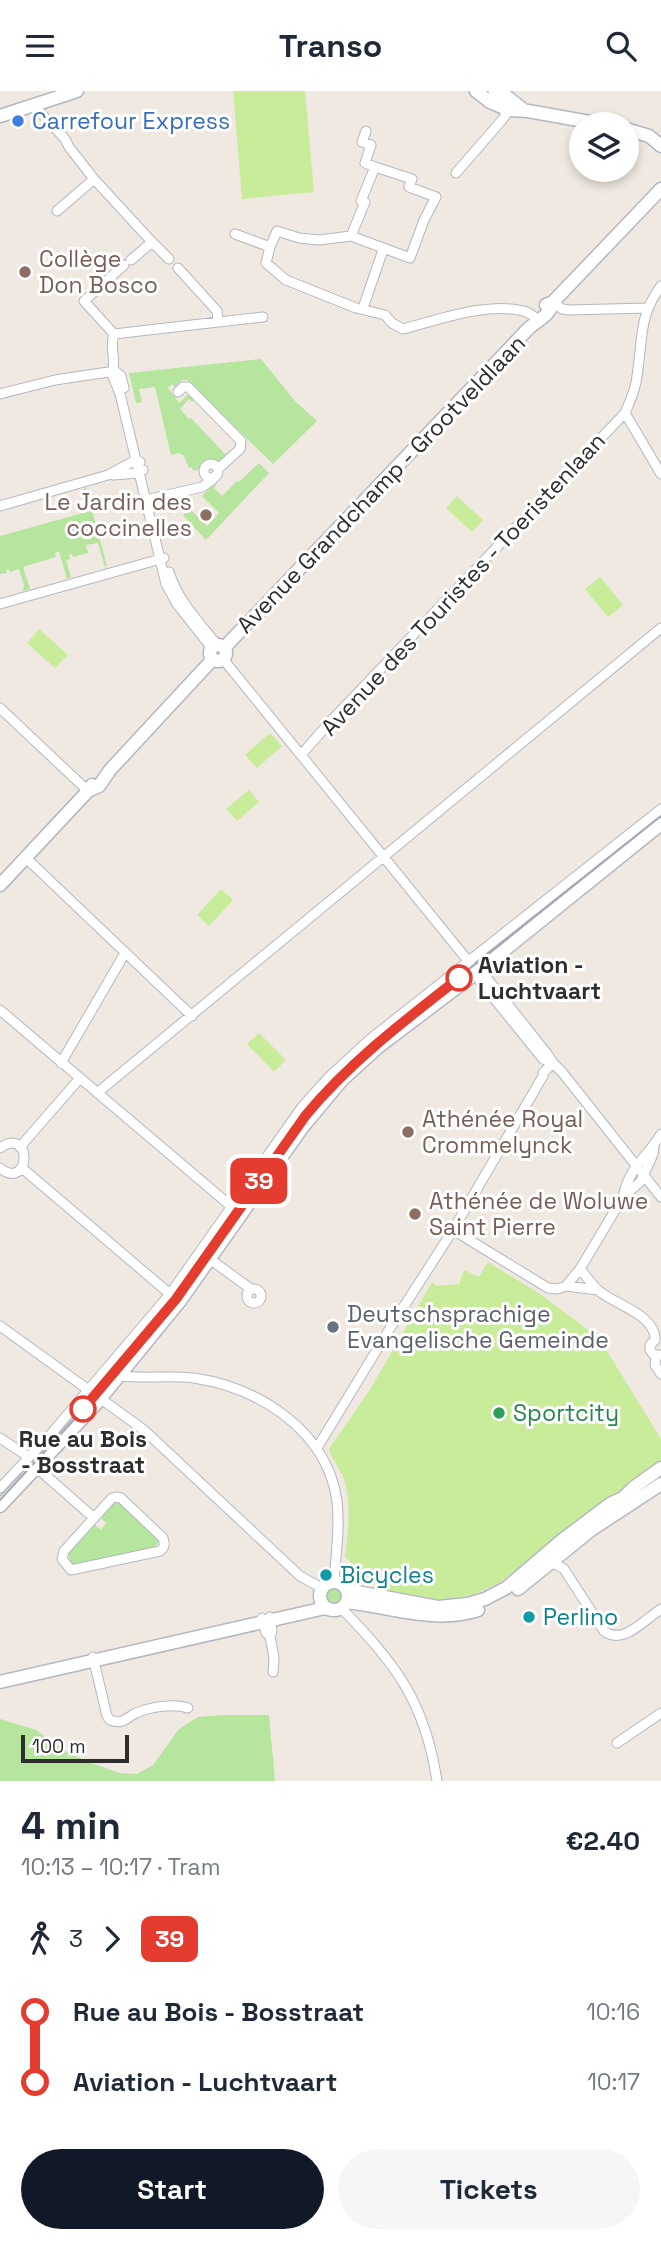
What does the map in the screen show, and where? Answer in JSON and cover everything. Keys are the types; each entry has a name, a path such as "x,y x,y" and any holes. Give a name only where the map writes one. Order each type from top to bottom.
{"street":[{"path":"0,116 77,91"},
{"path":"476,91 500,98 525,111 569,119"},
{"path":"456,173 502,120 500,98"},
{"path":"36,103 38,110 65,139 94,179 169,259"},
{"path":"366,131 362,142 372,145 365,163 412,180 409,187 436,197 410,258 351,236 319,240 299,238 277,230 266,263 286,280 356,308 385,315 403,329 454,315 493,309 524,311 537,319"},
{"path":"639,133 649,136 661,146"},
{"path":"351,236 375,167"},
{"path":"57,211 94,179"},
{"name":"Avenue Grandchamp - Grootveldlaan","path":"0,885 88,791 94,781 110,770 537,319 538,313 553,302 661,189"},
{"path":"236,234 270,247"},
{"path":"114,334 84,301 152,242"},
{"path":"363,308 383,250"},
{"path":"178,268 217,311 218,322"},
{"path":"661,286 647,308 641,332 635,387 625,413 661,474"},
{"path":"553,302 562,309 569,310 647,308"},
{"path":"114,334 263,317"},
{"path":"114,334 112,341 115,359 112,377 120,394 140,466 171,594 543,1059 553,1063 562,1072 661,1197"},
{"path":"0,394 55,380 112,372"},
{"path":"148,499 207,485 240,449 241,441 188,387 183,387 178,392"},
{"name":"Avenue des Touristes - Toeristenlaan","path":"301,755 625,413"},
{"path":"196,487 202,481 206,467 211,464 216,473"},
{"path":"0,506 140,466"},
{"path":"0,604 163,558"},
{"path":"97,1093 661,628"},
{"path":"0,708 88,791"},
{"path":"0,1506 89,1389 127,1357 180,1301 302,1128 342,1080 472,967 507,929 661,809"},
{"path":"0,1488 33,1462 101,1398 120,1376 127,1357 170,1294 302,1107 329,1077 369,1040 472,967 661,824"},
{"path":"26,858 192,1016"},
{"path":"61,1063 125,953"},
{"path":"0,1010 232,1207"},
{"path":"317,1448 453,1230 547,1067 553,1063"},
{"path":"20,1147 80,1078"},
{"path":"566,1286 580,1269 623,1197 636,1164 654,1146 661,1134"},
{"path":"0,1148 9,1144 20,1147 25,1155 22,1168 14,1173 0,1169"},
{"path":"623,1197 641,1181 654,1146"},
{"path":"22,1168 170,1294"},
{"path":"453,1230 548,1288 566,1286 598,1290"},
{"path":"211,1260 251,1289"},
{"path":"580,1269 598,1290 650,1322 658,1340 650,1347 651,1352 659,1355 654,1365 661,1374"},
{"path":"0,1326 89,1389 164,1448 306,1580 333,1610 345,1600 438,1607 485,1599 512,1584 561,1541 661,1468"},
{"path":"120,1376 192,1378 227,1385 266,1402 294,1423 317,1448 330,1473 337,1499 334,1581"},
{"path":"0,1438 33,1462 94,1518"},
{"path":"345,1600 427,1615 470,1612 494,1604 517,1590 615,1513 624,1510 661,1484"},
{"path":"113,1498 121,1498 165,1543 160,1551 71,1570 62,1556 94,1518 113,1498"},
{"path":"549,1563 564,1570 604,1631 613,1636 626,1634 661,1609"},
{"path":"0,1679 266,1619 308,1607 322,1598 326,1584 334,1581 342,1584 354,1622 386,1656 417,1707 432,1748 437,1781"},
{"path":"354,1622 355,1614 363,1604"},
{"path":"266,1619 266,1633 270,1636 274,1658 273,1672"},
{"path":"93,1659 110,1720 122,1722 139,1712 178,1705 188,1707"},
{"path":"617,1743 661,1713"}],"green space":[{"path":"233,91 305,91 314,192 242,199"},
{"path":"261,359 295,401 317,421 273,464 187,380 182,380 175,387 172,384 168,388 179,403 189,394 195,399 192,402 189,399 180,409 225,454 234,448 237,442 237,447 222,461 207,461 201,469 193,471 184,456 179,453 171,455 155,387 139,389 142,402 136,403 129,373"},
{"path":"259,463 269,473 206,540 183,515 190,509 207,526 219,513 202,496 214,484 214,488 222,496"},
{"path":"86,488 107,566 105,567 98,543 86,545 88,553 73,557 72,554 69,555 70,559 66,560 71,577 67,579 59,551 55,553 56,557 23,567 30,589 23,591 19,569 10,572 9,569 6,570 7,573 0,574 0,536 90,511 83,489"},
{"path":"457,496 483,520 472,532 446,508"},
{"path":"600,577 623,605 608,617 585,589"},
{"path":"39,629 68,655 55,668 27,643"},
{"path":"270,733 282,746 257,768 245,755"},
{"path":"249,790 259,802 237,821 226,809"},
{"path":"221,889 233,900 209,926 197,915"},
{"path":"259,1033 286,1060 274,1072 247,1044"},
{"name":"Sportcity","path":"488,1262 540,1294 599,1338 661,1439 661,1463 585,1515 499,1583 473,1595 438,1600 380,1590 345,1557 348,1499 344,1479 329,1449 371,1388 432,1282 437,1286 459,1284 464,1270 479,1277"},
{"path":"115,1501 156,1536 159,1540 155,1548 76,1566 71,1564 68,1553 94,1524 101,1530 106,1523 100,1517"},
{"path":"334,1586 341,1589 344,1596 341,1603 334,1606 327,1603 324,1596 327,1589"},
{"path":"269,1715 275,1781 0,1781 0,1719 36,1730 67,1752 91,1763 120,1773 137,1774 153,1765 179,1729 198,1717"}],"tram line":[{"path":"0,1500 92,1401 158,1323 273,1159 325,1094 385,1036 661,816"},
{"name":"39","path":"83,1409 176,1299 323,1095 372,1047 459,978"}],"place":[{"name":"Carrefour Express","path":"18,121"},
{"name":"Collège Don Bosco","path":"25,272"},
{"name":"Le Jardin des coccinelles","path":"206,515"},
{"name":"Aviation - Luchtvaart","path":"459,978"},
{"name":"Athénée Royal Crommelynck","path":"408,1132"},
{"name":"Athénée de Woluwe Saint Pierre","path":"415,1214"},
{"name":"Deutschsprachige Evangelische Gemeinde","path":"333,1327"},
{"name":"Rue au Bois - Bosstraat","path":"83,1409"},
{"name":"Sportcity","path":"499,1413"},
{"name":"Bicycles","path":"326,1575"},
{"name":"Perlino","path":"529,1617"}]}
